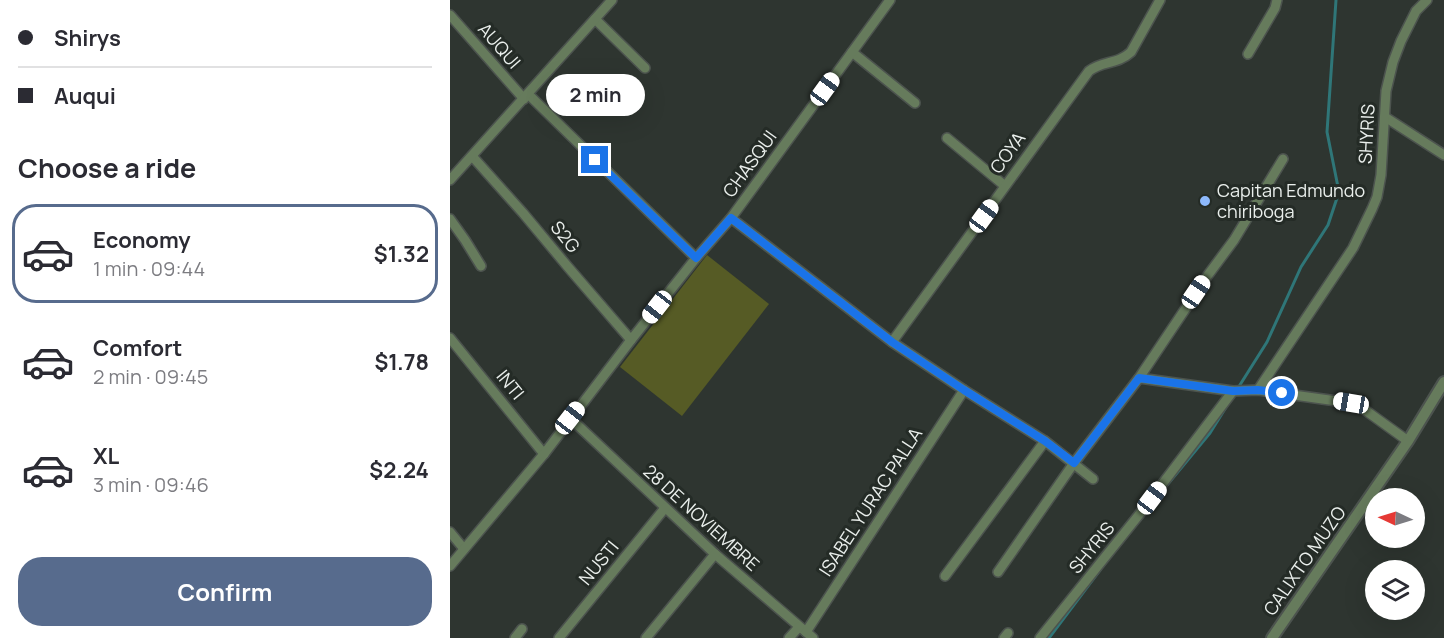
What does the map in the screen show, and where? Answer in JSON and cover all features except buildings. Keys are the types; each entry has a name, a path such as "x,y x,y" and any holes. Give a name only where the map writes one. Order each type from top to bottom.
{"street":[{"path":"450,180 612,0"},
{"name":"CHASQUI","path":"450,566 544,454 631,340 731,218 890,0"},
{"name":"COYA","path":"892,342 1089,71 1101,64 1124,58 1131,52 1160,0"},
{"path":"1248,54 1275,8 1277,0"},
{"name":"SHYRIS","path":"1258,390 1353,248 1372,209 1381,175 1386,91 1393,62 1416,11 1427,0"},
{"name":"AUQUI","path":"450,15 526,96 696,258"},
{"path":"595,19 645,68"},
{"path":"852,52 915,103"},
{"path":"1385,117 1444,155"},
{"path":"947,138 1005,186"},
{"name":"S2G","path":"472,156 631,340"},
{"path":"998,572 1074,463 1139,378 1234,240 1283,159"},
{"path":"731,218 892,342 1045,441 1093,479"},
{"path":"450,219 481,266"},
{"name":"INTI","path":"450,338 544,454"},
{"path":"1139,378 1233,391 1258,390 1351,403 1365,410 1408,441"},
{"name":"CALIXTO MUZO","path":"1272,638 1408,441 1444,382"},
{"name":"ISABEL YURAC PALLA","path":"789,638 806,632 964,390"},
{"name":"SHYRIS","path":"1040,638 1138,516 1233,391"},
{"name":"28 DE NOVIEMBRE","path":"570,418 715,554 806,632"},
{"path":"945,576 1045,441"},
{"name":"NUSTI","path":"559,638 665,508"},
{"path":"450,532 464,549"},
{"path":"646,638 715,554"},
{"path":"515,638 522,629"}],"green space":[{"path":"707,255 769,304 682,416 620,367"}],"waterway":[{"path":"1238,388 1267,342 1301,267 1328,225 1339,192 1327,132 1336,0"},
{"path":"1167,485 1210,433 1228,404"},
{"path":"1049,638 1100,570"}],"place":[{"name":"Capitan Edmundo chiriboga","path":"1205,201"}],"route":[{"path":"595,160 696,258 731,218 892,342 1045,441 1074,463 1139,378 1233,391 1258,390 1282,393"}]}
